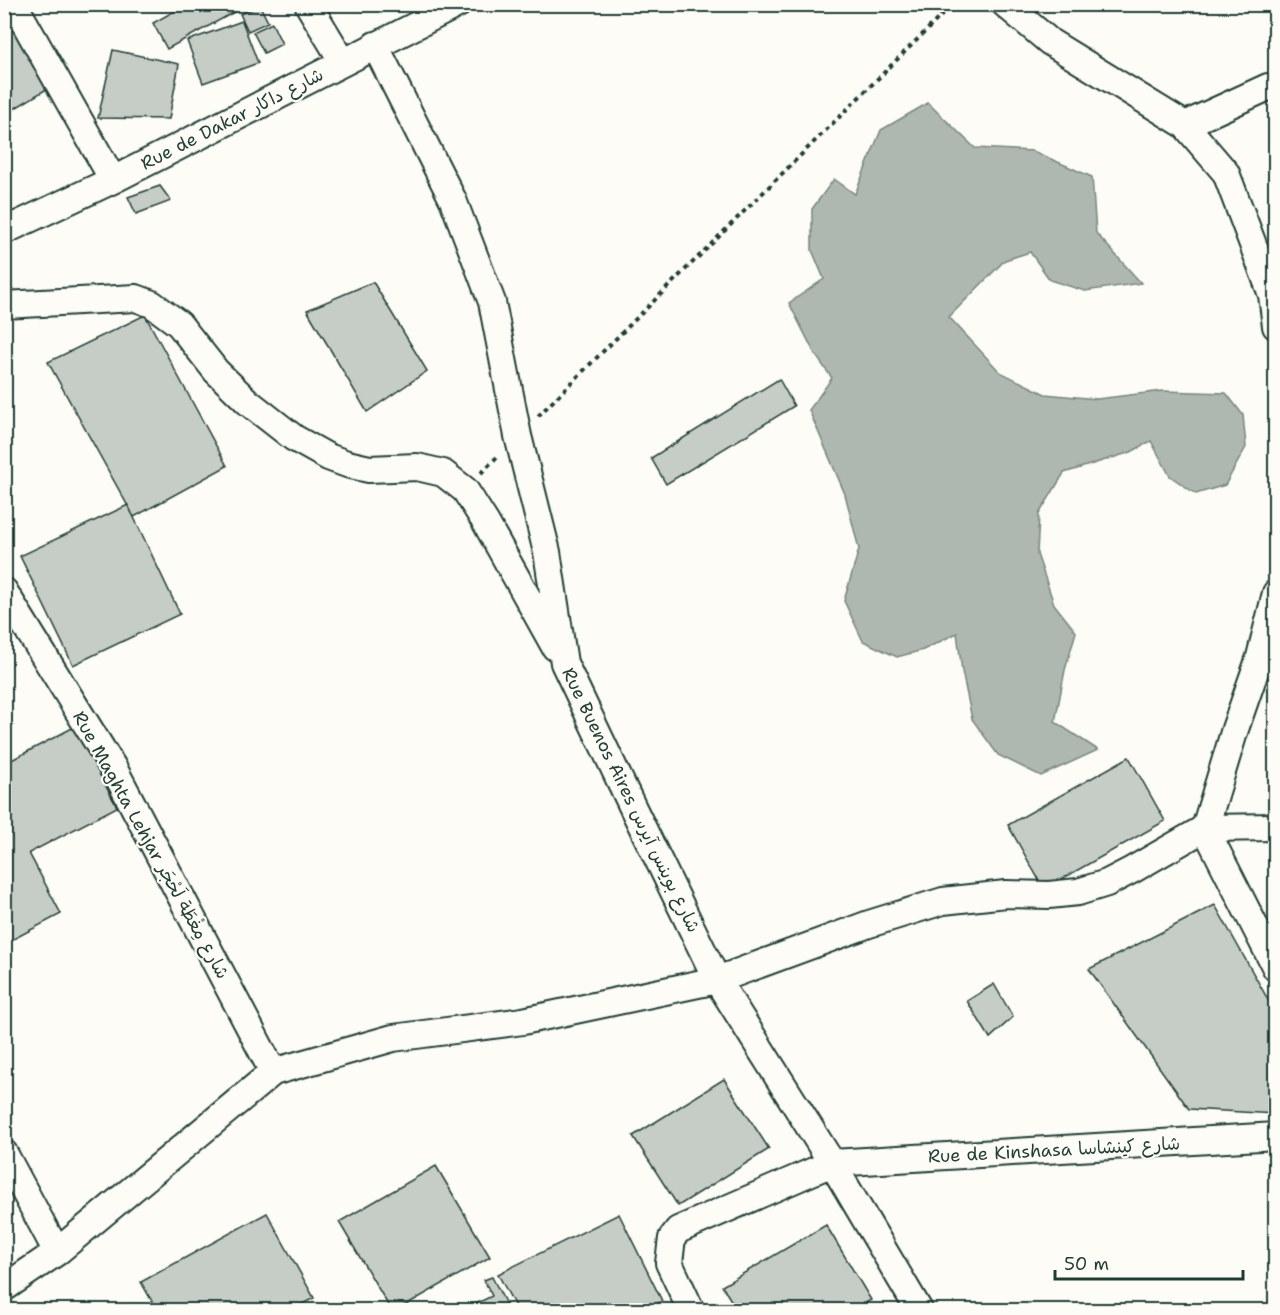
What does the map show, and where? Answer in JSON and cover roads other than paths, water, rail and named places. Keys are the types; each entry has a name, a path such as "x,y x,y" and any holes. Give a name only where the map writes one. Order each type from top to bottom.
{"street":[{"path":"14,4 113,180"},
{"path":"308,4 343,62"},
{"name":"Rue de Dakar شارع داكار","path":"4,231 113,180 458,4"},
{"path":"1005,4 1050,42 1185,125 1226,173 1272,295 1275,326"},
{"name":"Rue Buenos Aires شارع بوينس آيرس","path":"375,45 453,201 492,302 518,436 547,552 564,663 717,980 832,1163 920,1311"},
{"path":"1185,125 1268,87 1275,87"},
{"path":"4,305 136,298 152,304 179,324 216,371 248,402 294,438 328,457 369,469 417,467 443,473 465,490 492,533 564,663"},
{"name":"Rue Maghta Lehjar شارع مِغْطَة لَحْجَر","path":"4,591 114,770 273,1072"},
{"path":"1275,593 1260,657 1205,828 1275,968"},
{"path":"4,1288 57,1252 273,1072 393,1038 524,1021 717,980 869,924 943,901 1006,894 1049,895 1078,892 1107,883 1175,847 1205,828 1275,827"},
{"name":"Rue de Kinshasa شارع كينشاسا","path":"832,1163 1275,1136"},
{"path":"4,1153 57,1252"},
{"path":"691,1311 669,1263 672,1238 678,1230 832,1163"}]}
